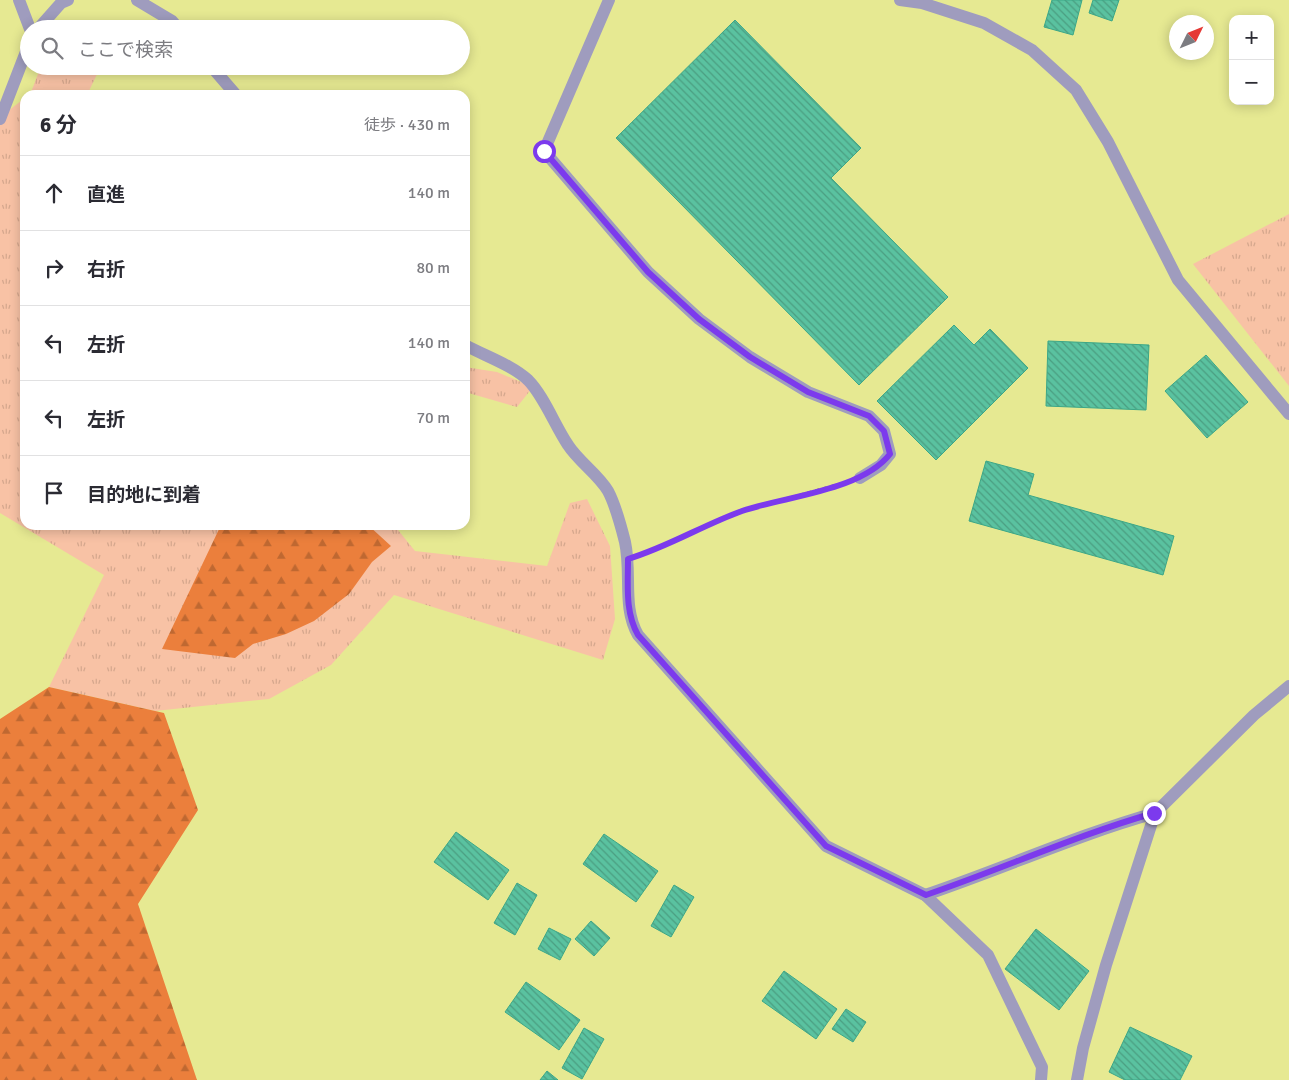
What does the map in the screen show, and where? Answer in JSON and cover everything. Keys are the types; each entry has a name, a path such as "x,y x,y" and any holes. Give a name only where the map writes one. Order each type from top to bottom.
{"street":[{"path":"19,0 27,20"},
{"path":"46,20 61,3 68,0"},
{"path":"137,0 170,20"},
{"path":"609,0 544,151 648,272 699,319 750,357 808,392 869,416 884,431 890,454 881,465 860,478"},
{"path":"900,0 922,3 984,22 1032,50 1076,90 1108,142 1178,280 1289,414"},
{"path":"0,119 20,67"},
{"path":"219,75 232,90"},
{"path":"470,348 498,363 514,368 530,382 568,446 608,491 621,527 628,559 630,622 638,635 826,846 926,895 988,955 1042,1067 1041,1080"},
{"path":"926,895 1103,828 1154,813 1254,715 1289,686"},
{"path":"1077,1080 1083,1048 1106,965 1154,813"}],"path":[{"path":"628,559 742,511 860,478"}],"green space":[{"path":"38,75 97,75 89,90 32,90"},
{"path":"20,102 20,525 0,513 0,117"},
{"path":"1289,214 1289,386 1193,264"},
{"path":"470,368 497,372 533,387 517,407 470,393"},
{"path":"587,499 610,546 615,619 603,660 394,595 331,665 269,699 155,711 49,687 104,575 29,530 398,530 415,551 547,566 570,503"},
{"path":"219,530 373,530 391,546 372,562 349,594 314,621 286,634 253,644 235,658 162,649"},
{"path":"49,687 164,713 198,810 138,904 197,1080 0,1080 0,719"}],"building":[{"path":"1052,0 1082,0 1073,35 1044,27"},
{"path":"1093,0 1119,0 1112,21 1089,13"},
{"path":"735,20 861,148 831,178 948,297 859,385 616,138"},
{"path":"954,325 974,345 990,329 1028,368 936,460 877,401"},
{"path":"1048,341 1149,345 1146,410 1046,406"},
{"path":"1206,355 1248,402 1207,438 1165,391"},
{"path":"986,461 1034,474 1028,495 1174,536 1163,575 969,521"},
{"path":"456,832 509,870 488,900 434,862"},
{"path":"604,834 658,871 636,902 583,864"},
{"path":"517,883 537,895 515,935 494,923"},
{"path":"674,885 694,897 671,937 651,926"},
{"path":"591,921 610,938 594,956 575,939"},
{"path":"549,928 571,939 560,960 538,949"},
{"path":"1036,929 1089,971 1059,1010 1005,969"},
{"path":"784,971 837,1009 816,1039 762,1001"},
{"path":"526,982 580,1020 559,1050 505,1012"},
{"path":"846,1009 866,1022 853,1042 832,1029"},
{"path":"1130,1027 1192,1056 1180,1080 1125,1080 1109,1072"},
{"path":"584,1028 604,1039 582,1079 562,1068"},
{"path":"547,1071 558,1080 540,1080"}],"route":[{"path":"544,151 648,272 699,319 750,357 808,392 869,416 884,431 890,454 881,465 860,478 742,511 628,559 628,608 630,622 638,635 826,846 926,895 1050,850 1103,828 1154,813"}]}
